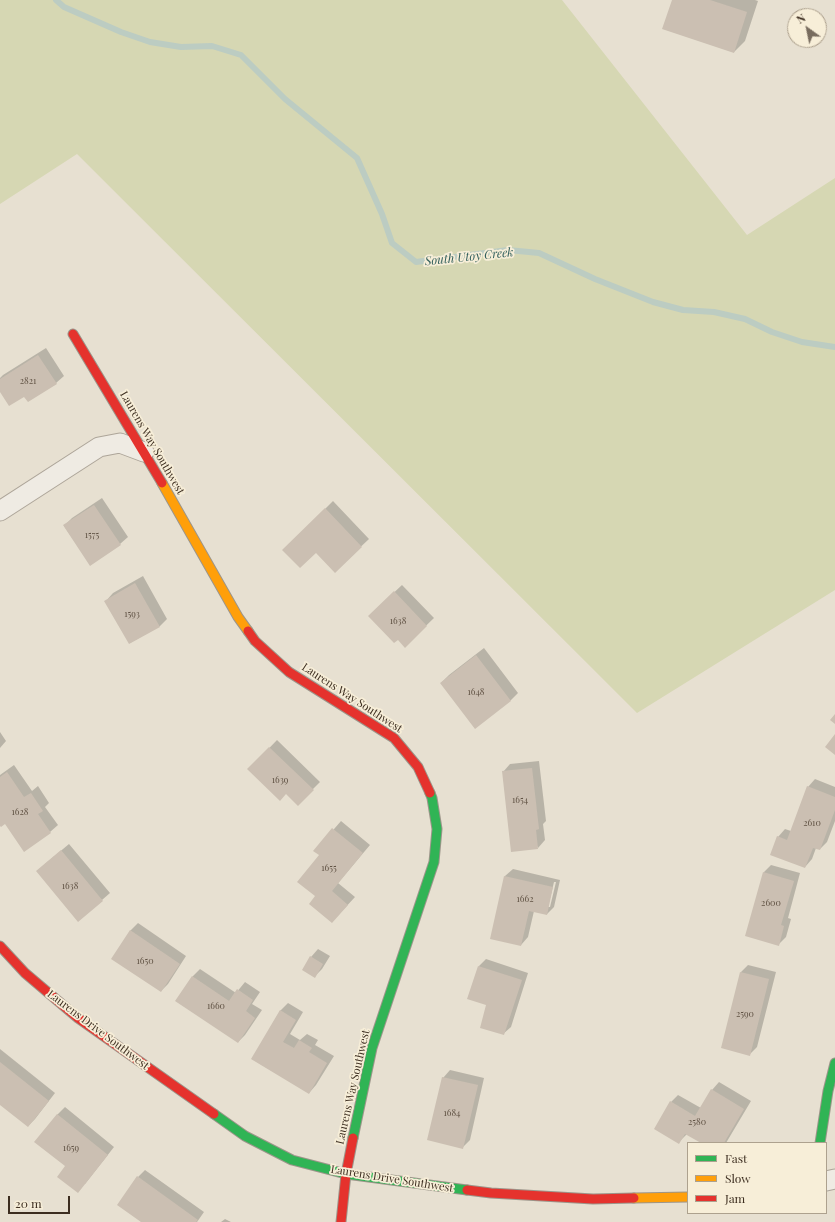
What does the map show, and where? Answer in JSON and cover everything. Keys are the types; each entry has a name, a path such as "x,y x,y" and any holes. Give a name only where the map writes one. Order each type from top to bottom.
{"street":[{"name":"Laurens Way Southwest","path":"73,334 144,452 238,617 255,641 289,672 394,738 418,767 432,798 437,829 434,862 372,1048 346,1174 341,1222"},
{"path":"0,511 99,447 120,443 144,452"},
{"name":"Laurens Drive Southwest","path":"0,946 25,973 78,1018 245,1136 292,1160 346,1174 491,1193 593,1199 687,1197"},
{"path":"820,1142 828,1092 835,1063"}],"green space":[{"path":"0,0 562,0 747,235 835,178 835,590 637,713 77,154 0,204"}],"building":[{"path":"672,0 710,0 747,12 734,53 662,29"},
{"path":"38,355 57,384 28,402 24,397 9,406 0,392 0,379"},
{"path":"94,505 121,545 90,566 63,525"},
{"path":"325,508 362,547 335,573 316,553 300,568 282,550"},
{"path":"135,583 160,627 129,644 104,601"},
{"path":"394,591 427,626 405,648 398,640 394,643 368,616"},
{"path":"476,655 511,701 475,729 440,683"},
{"path":"835,714 835,724 830,720"},
{"path":"835,734 835,755 825,747"},
{"path":"269,747 314,790 298,806 286,794 280,801 247,769"},
{"path":"532,768 539,829 536,830 538,849 511,852 502,771"},
{"path":"7,772 24,797 31,793 43,811 38,814 51,833 24,852 5,824 1,827 0,826 0,777"},
{"path":"807,786 835,797 835,810 820,850 813,848 805,868 770,855 777,836 787,840"},
{"path":"332,828 363,853 332,891 348,905 332,923 309,904 315,896 297,882 319,855 313,851"},
{"path":"61,850 103,901 78,922 36,871"},
{"path":"763,872 794,881 781,925 784,926 779,946 745,936"},
{"path":"504,876 553,887 547,915 529,911 521,946 490,939"},
{"path":"130,930 180,964 161,992 111,959"},
{"path":"310,956 323,964 315,978 302,970"},
{"path":"478,966 522,980 504,1035 480,1028 486,1005 467,999"},
{"path":"740,972 769,979 750,1056 721,1048"},
{"path":"192,976 229,1001 237,989 253,1000 246,1011 255,1018 238,1043 175,1001"},
{"path":"280,1010 296,1020 283,1042 294,1048 299,1040 312,1048 309,1052 327,1063 309,1094 251,1059"},
{"path":"0,1062 49,1101 28,1127 0,1105"},
{"path":"442,1077 478,1085 463,1149 427,1140"},
{"path":"711,1089 744,1109 725,1142 699,1142 685,1134 679,1144 654,1129 670,1101 695,1116"},
{"path":"57,1114 108,1155 78,1193 57,1177 65,1166 34,1142"},
{"path":"137,1176 198,1220 196,1222 141,1222 117,1205"}],"waterway":[{"name":"South Utoy Creek","path":"56,0 64,7 121,32 150,42 181,47 212,46 241,55 285,99 357,158 382,214 392,243 416,262 508,250 539,253 595,279 653,302 683,310 714,312 745,319 772,332 802,342 835,347"}],"traffic: fast":[{"path":"353,1138 372,1048 434,862 437,829 430,793"},
{"path":"820,1142 828,1091 835,1063"},
{"path":"214,1114 245,1136 292,1160 346,1174 467,1190"}],"traffic: slow":[{"path":"162,483 238,617 248,631"},
{"path":"634,1198 687,1197"}],"traffic: jam":[{"path":"73,334 162,483"},
{"path":"248,631 255,641 289,672 394,738 418,767 430,793"},
{"path":"0,946 25,973 78,1018 214,1114"},
{"path":"341,1222 346,1174 353,1138"},
{"path":"467,1190 491,1193 593,1199 634,1198"}]}
